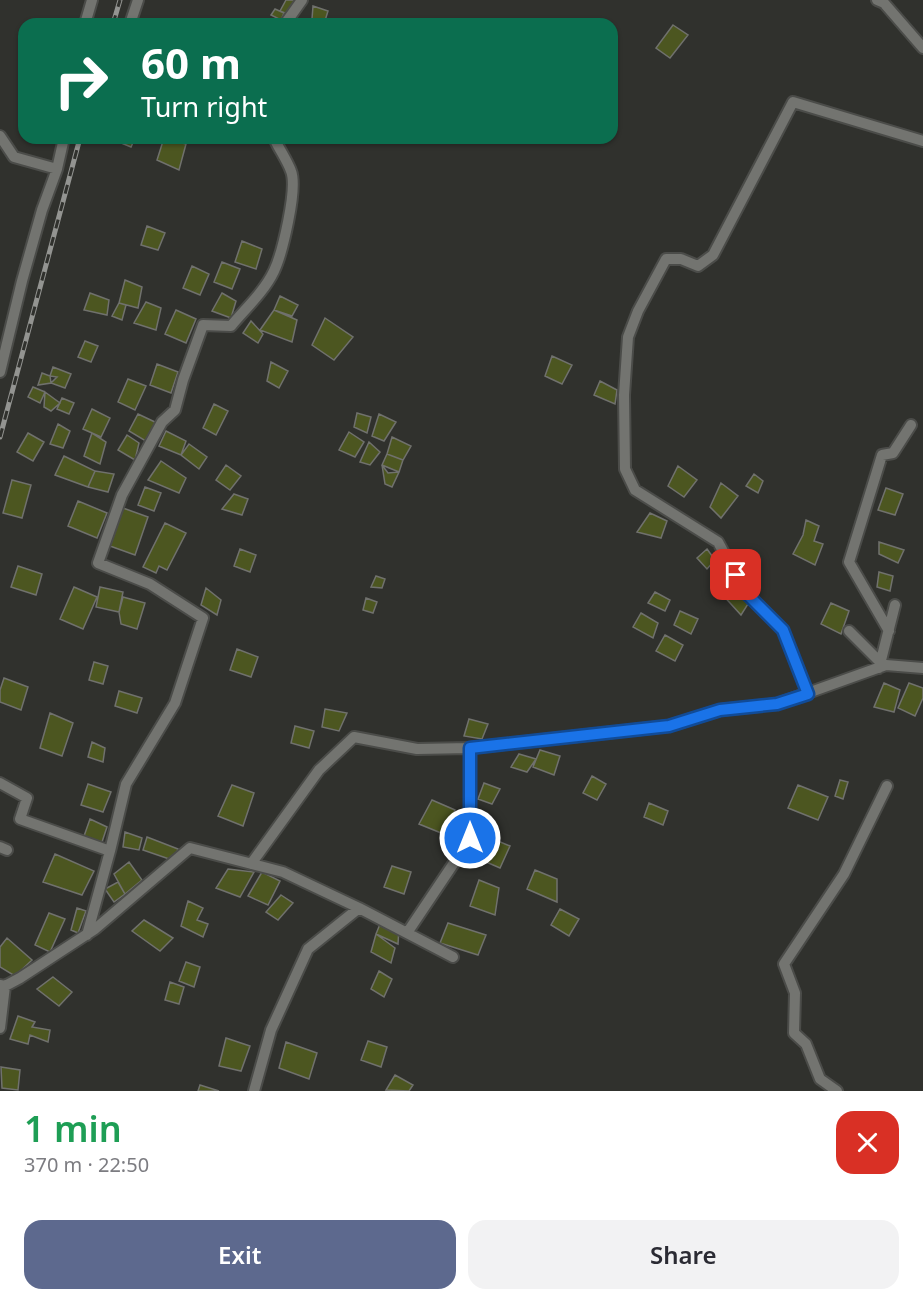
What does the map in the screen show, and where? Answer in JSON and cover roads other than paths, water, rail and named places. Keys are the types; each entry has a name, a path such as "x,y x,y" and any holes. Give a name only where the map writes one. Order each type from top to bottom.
{"street":[{"path":"87,18 92,0"},
{"path":"132,18 138,0"},
{"path":"289,18 302,0"},
{"path":"877,0 884,3 923,48"},
{"path":"808,694 783,630 745,592 718,542 635,490 625,470 624,395 628,337 638,311 666,260 681,260 698,266 713,255 793,102 923,141"},
{"path":"0,136 14,156 57,169"},
{"path":"0,372 42,210 57,169 63,144"},
{"path":"87,935 126,784 175,703 203,618 150,584 98,563 122,495 162,422 175,410 203,325 231,326 274,272 284,239 292,199 292,173 277,144"},
{"path":"889,632 849,562 882,455 893,453 911,425"},
{"path":"880,665 895,605"},
{"path":"849,631 880,665"},
{"path":"252,864 319,770 354,736 417,749 470,748 669,726 720,710 777,704 880,665 923,668"},
{"path":"407,933 470,838 470,748"},
{"path":"0,783 27,798 20,819 110,851"},
{"path":"837,1091 820,1079 806,1044 794,1033 795,993 784,964 844,874 887,786"},
{"path":"0,1028 3,986 20,978 87,935 190,848 283,872 453,957"},
{"path":"254,1091 271,1030 308,949 359,908"}],"railway":[{"path":"115,18 120,0"},
{"path":"0,437 78,144"}]}
